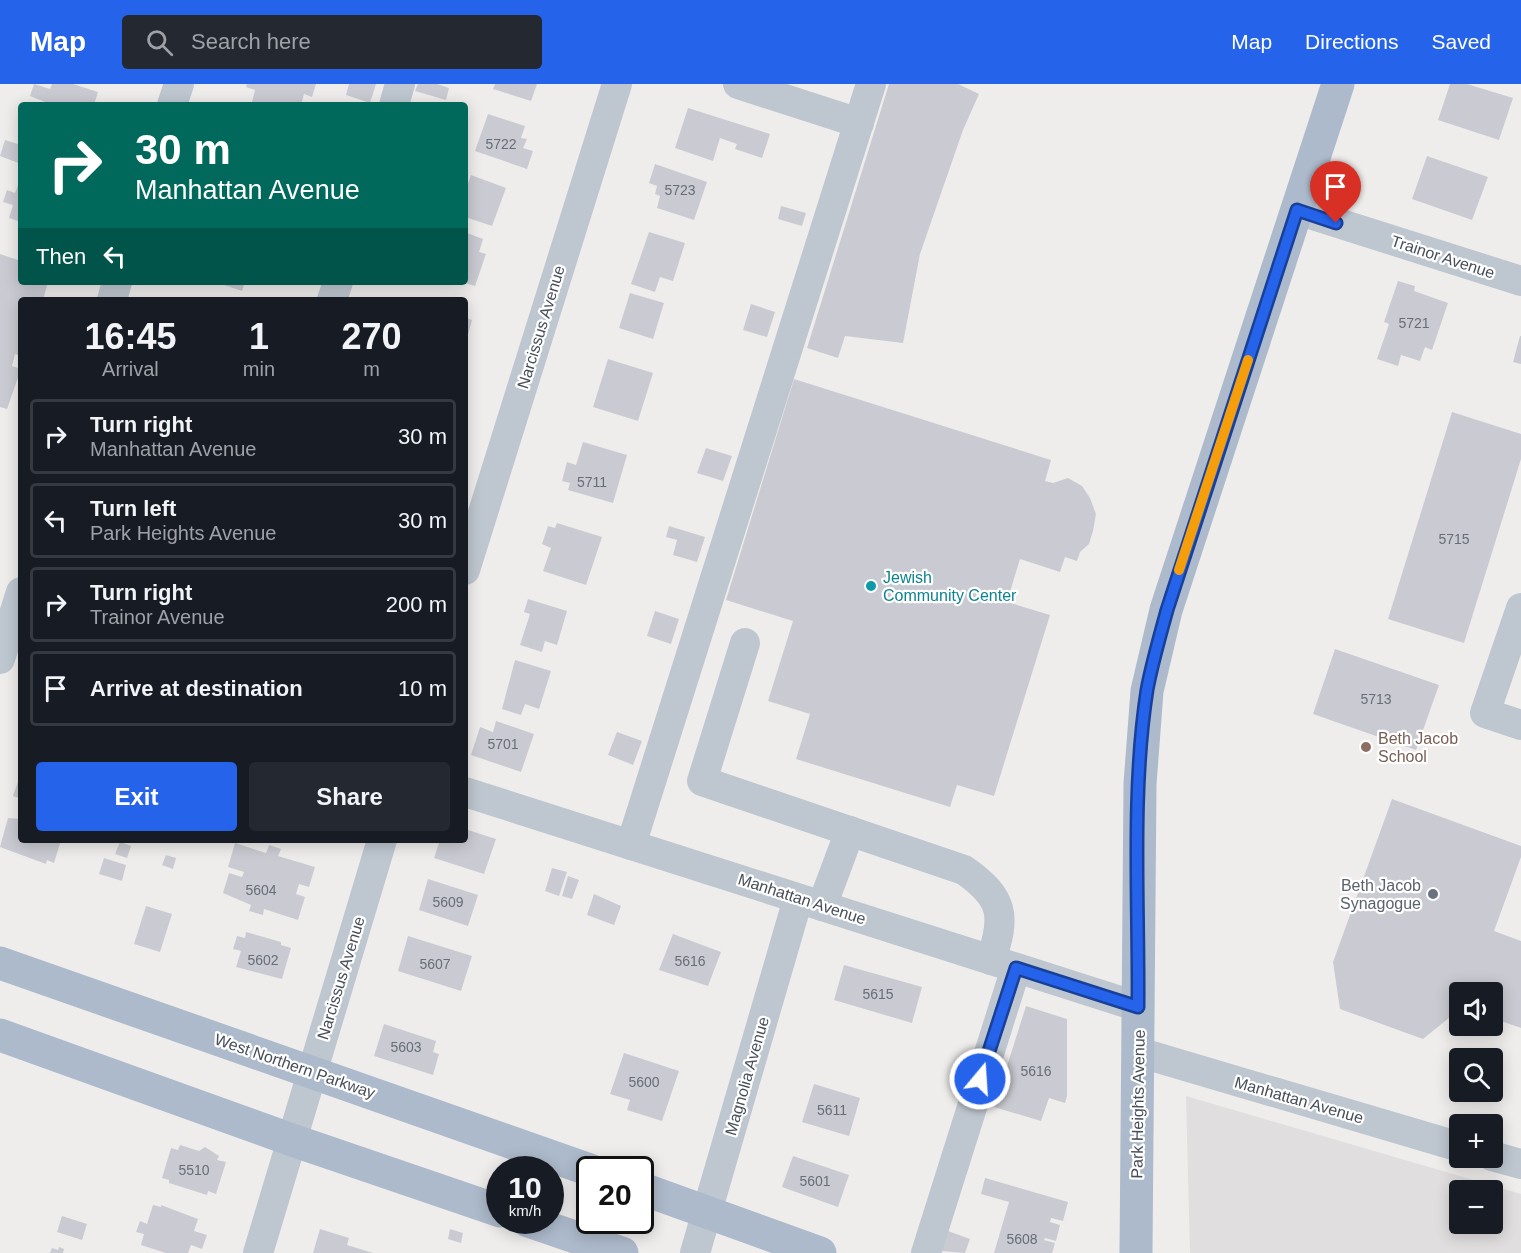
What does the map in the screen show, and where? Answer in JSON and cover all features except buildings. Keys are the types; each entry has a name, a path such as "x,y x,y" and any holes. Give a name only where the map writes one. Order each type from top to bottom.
{"main road":[{"name":"Park Heights Avenue","path":"1136,1253 1140,784 1147,691 1167,610 1338,84"},
{"name":"West Northern Parkway","path":"0,963 576,1165"},
{"path":"0,1035 292,1140 486,1206"},
{"path":"654,1193 820,1253"},
{"path":"564,1233 622,1253"}],"street":[{"path":"173,102 179,84"},
{"path":"395,102 400,84"},
{"name":"Narcissus Avenue","path":"468,560 617,84"},
{"path":"738,84 858,123"},
{"path":"631,845 871,84"},
{"name":"Trainor Avenue","path":"1297,210 1521,281"},
{"path":"6,649 18,603"},
{"path":"1521,608 1485,713 1521,725"},
{"path":"745,643 702,781 964,870 979,880 991,893 1000,913 1004,964 926,1253"},
{"name":"Manhattan Avenue","path":"468,793 1138,1007"},
{"name":"Magnolia Avenue","path":"695,1253 810,902 850,831"},
{"name":"Narcissus Avenue","path":"258,1253 381,843"},
{"name":"Manhattan Avenue","path":"1138,1052 1449,1144"},
{"path":"1503,1159 1521,1164"}],"shaded area":[{"path":"1186,1096 1473,1180 1449,1180 1449,1234 1503,1234 1503,1189 1521,1194 1521,1253 1190,1253"}],"slow traffic":[{"path":"1179,570 1248,360"}],"place":[{"name":"Jewish Community Center","path":"871,586"},
{"name":"Beth Jacob School","path":"1366,747"},
{"name":"Beth Jacob Synagogue","path":"1433,894"}],"route":[{"path":"980,1079 1016,968 1138,1007 1140,784 1147,691 1155,653 1238,388 1297,210 1336,223"}]}
